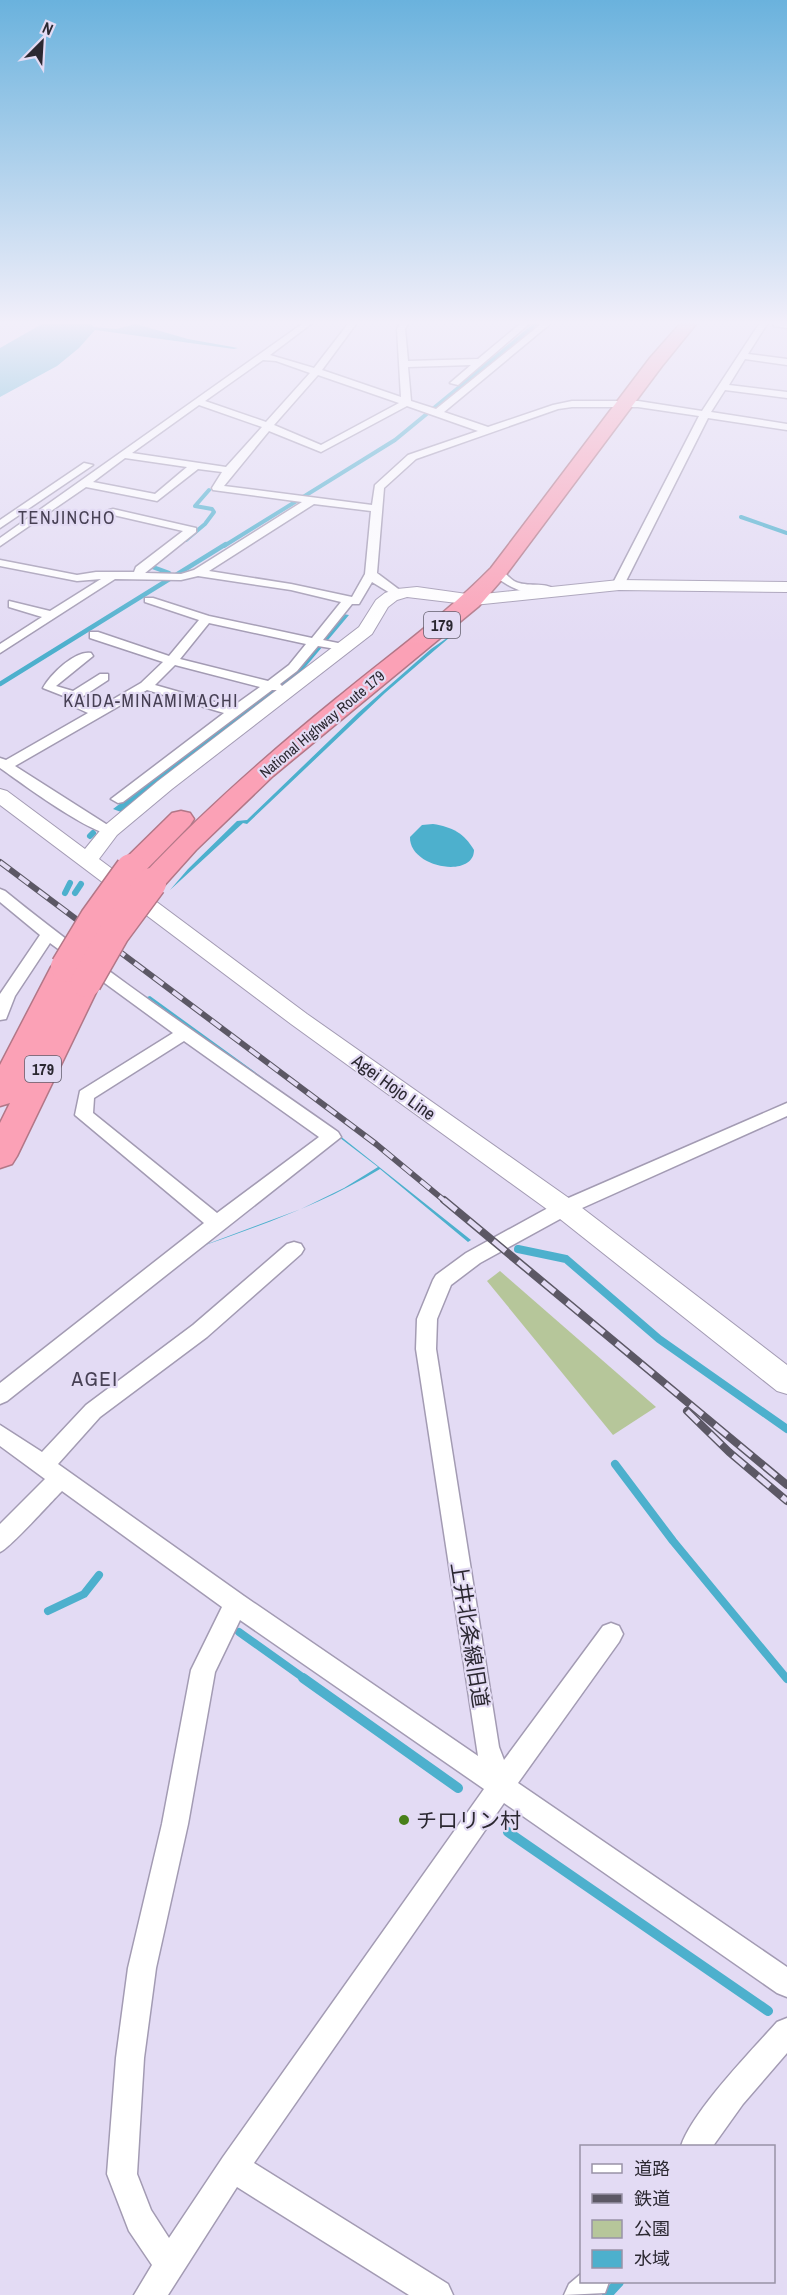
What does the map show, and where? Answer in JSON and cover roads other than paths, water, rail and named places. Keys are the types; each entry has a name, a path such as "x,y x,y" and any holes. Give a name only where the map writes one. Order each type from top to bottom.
{"highway":[{"name":"National Highway Route 179","path":"462,599 480,567 592,431"},
{"name":"National Highway Route 179","path":"0,1095 76,975 114,933 141,876 189,839 237,794 462,599 498,572 595,431"},
{"name":"National Highway Route 179","path":"0,1156 76,975"}],"street":[{"path":"0,543 158,431"},
{"path":"263,431 229,470 217,488 377,509"},
{"path":"279,431 321,449 354,431"},
{"path":"198,573 291,587 355,601 371,574 380,487 406,461 489,431"},
{"path":"618,585 697,431"},
{"path":"124,455 229,470"},
{"path":"0,525 100,457"},
{"path":"83,483 157,498 196,465"},
{"path":"138,494 113,512 192,530 140,569 140,575"},
{"path":"0,563 77,578 140,575 181,577 198,573 311,501"},
{"path":"498,572 506,582 514,586 550,590"},
{"path":"371,574 379,582 399,594"},
{"path":"0,649 112,576"},
{"path":"118,799 234,712 280,688 344,648 366,630 382,602 399,594 432,593 462,599 618,585 787,587"},
{"path":"149,600 206,619 344,648"},
{"path":"86,862 110,831 280,688 293,668 350,600"},
{"path":"13,604 49,615"},
{"path":"110,831 69,809 3,764 100,714 146,686 172,661 206,619"},
{"path":"94,635 172,661 280,688"},
{"path":"75,696 49,688 54,680 87,656"},
{"path":"100,714 71,700 104,676"},
{"path":"146,686 234,712"},
{"name":"Agei Hojo Line","path":"0,795 86,862 299,1019 564,1208 787,1382"},
{"path":"0,894 69,951 332,1137 217,1223 0,1395"},
{"path":"0,1015 7,996 49,933"},
{"path":"186,1032 86,1095 84,1115 217,1223"},
{"name":"上井北条線旧道","path":"501,1786 487,1747 426,1348 427,1318 443,1280 497,1243 564,1208 787,1109"},
{"path":"0,1542 93,1412 200,1331 294,1249"},
{"path":"0,1434 236,1604 787,1983"},
{"path":"169,2264 140,2220 122,2174 130,2058 142,1968 174,1824 203,1670 236,1604"},
{"path":"150,2295 233,2167 611,1634"},
{"path":"696,2145 733,2094 787,2032"},
{"path":"233,2167 437,2295"},
{"path":"580,2295 593,2283"}],"water":[{"path":"343,614 349,615 302,671 121,812 113,809 295,671"},
{"path":"457,631 385,693 247,824 243,823 170,890 237,821 247,820 358,713 431,649"},
{"path":"433,824 452,829 462,835 474,850 471,859 464,865 453,867 430,862 420,856 412,848 410,837 422,825"},
{"path":"150,996 310,1112 471,1240 468,1242 380,1169 358,1182 303,1208 344,1188 378,1167 301,1108 147,997"},
{"path":"299,1210 266,1223 194,1249"}],"waterway":[{"path":"224,546 406,431"},
{"path":"186,540 205,524 214,512 212,509 195,506 209,490"},
{"path":"741,517 787,533"},
{"path":"0,684 226,544"},
{"path":"155,562 150,566 169,573"},
{"path":"90,836 93,833"},
{"path":"65,893 70,883"},
{"path":"75,893 81,884"},
{"path":"518,1249 566,1259 659,1339 787,1429"},
{"path":"615,1464 673,1541 787,1679"},
{"path":"48,1611 84,1594 99,1575"},
{"path":"239,1632 305,1679"},
{"path":"303,1678 458,1788"},
{"path":"508,1832 768,2011"},
{"path":"607,2295 618,2283"}],"railway":[{"path":"0,862 376,1144 446,1202"},
{"path":"444,1200 787,1485"},
{"path":"687,1411 729,1452 787,1501"}],"place":[{"name":"チロリン村","path":"404,1820"}],"district":[{"name":"TENJINCHO","path":"67,517"},
{"name":"KAIDA-MINAMIMACHI","path":"151,700"},
{"name":"AGEI","path":"95,1378"}]}
